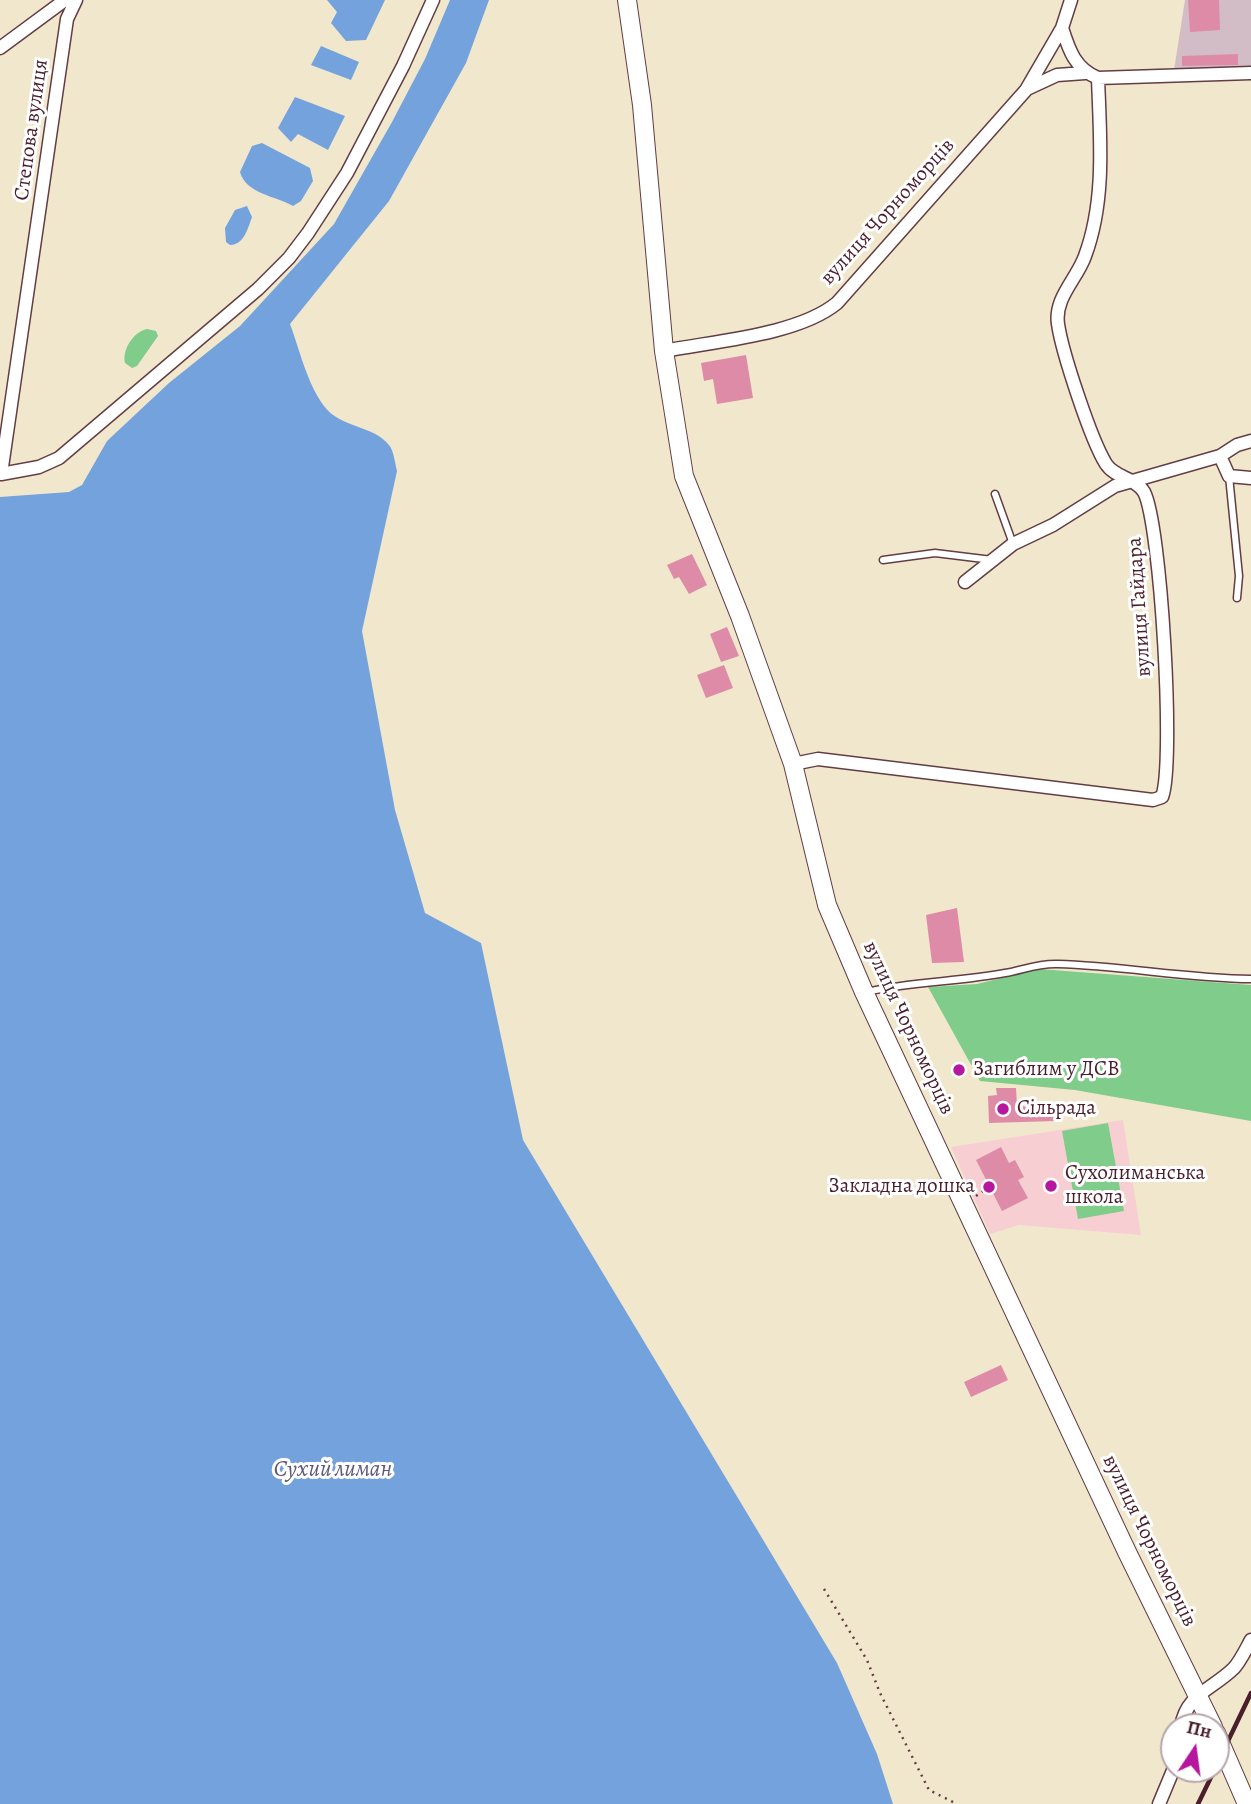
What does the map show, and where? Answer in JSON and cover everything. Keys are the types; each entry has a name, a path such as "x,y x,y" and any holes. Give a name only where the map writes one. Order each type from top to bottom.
{"main road":[{"name":"вулиця Чорноморців","path":"627,0 644,118 664,351 684,476 740,616 793,764 827,905 864,992 1127,1552 1207,1713"},
{"path":"1230,1765 1247,1804"}],"street":[{"name":"Степова вулиця","path":"0,48 65,0"},
{"name":"Степова вулиця","path":"1,474 67,19 76,0"},
{"path":"1,474 38,467 59,458 258,289 289,258 347,173 403,66 433,0"},
{"name":"вулиця Чорноморців","path":"664,351 792,326 822,315 857,284 1026,90 1062,28 1071,0"},
{"path":"1062,28 1069,50 1092,75"},
{"path":"1026,90 1046,78 1251,73"},
{"name":"вулиця Гайдара","path":"793,764 818,759 1153,800 1162,797 1166,744 1162,578 1154,526 1145,494 1114,473 1096,443 1058,323 1062,297 1084,259 1098,206 1092,75"},
{"path":"965,582 1013,544 1053,526 1115,486 1220,456 1237,444 1251,440"},
{"path":"1220,456 1229,476 1251,478"},
{"path":"1184,1713 1198,1692 1217,1683 1236,1666 1251,1640"},
{"path":"1159,1804 1168,1783"}],"lane":[{"path":"1229,476 1239,576 1237,598"},
{"path":"995,494 1013,544"},
{"path":"883,560 935,553 992,560"},
{"path":"864,992 903,983 1006,973 1035,964 1147,970 1201,978 1251,979"}],"path":[{"path":"824,1588 867,1660 880,1693 929,1790 957,1804"}],"shaded area":[{"path":"1185,0 1251,0 1251,68 1174,70"},
{"name":"Сухолиманська школа","path":"1123,1120 1141,1235 1019,1225 990,1234 951,1147"}],"green space":[{"path":"147,329 156,331 158,336 137,366 132,368 125,363 127,347 137,334"},
{"path":"1039,969 1251,985 1251,1121 1075,1090 980,1081 928,987 977,984"},
{"path":"1108,1123 1124,1211 1078,1219 1062,1131"}],"water":[{"path":"327,0 385,0 366,40 346,41 331,23 337,12"},
{"name":"Сухий лиман","path":"450,0 489,0 466,63 389,201 290,324 308,377 324,406 339,419 382,438 391,448 397,471 362,631 395,810 425,913 481,943 523,1140 837,1663 877,1754 893,1804 0,1804 0,497 69,492 82,485 107,441 169,383 240,326 334,224 425,59"},
{"path":"321,46 359,62 351,80 311,65"},
{"path":"295,97 345,116 328,150 298,134 291,142 278,128"},
{"path":"262,143 310,168 313,181 301,201 293,206 255,190 243,179 240,172 252,146"},
{"path":"247,206 252,217 247,231 239,242 230,245 226,242 225,228 235,210"}],"building":[{"path":"1188,0 1219,0 1220,30 1190,32"},
{"path":"1238,54 1238,65 1182,66 1182,56"},
{"path":"746,355 753,398 717,404 713,379 704,381 701,363"},
{"path":"692,554 707,585 689,594 679,577 674,579 667,565"},
{"path":"727,627 739,656 721,662 710,634"},
{"path":"724,665 733,688 706,698 697,675"},
{"path":"957,908 964,962 932,963 926,915"},
{"name":"Сільрада","path":"996,1088 1016,1088 1017,1106 1057,1108 1056,1121 989,1123 988,1096 997,1095"},
{"path":"1001,1147 1009,1163 1015,1160 1024,1177 1018,1180 1028,1198 1002,1211 976,1160"},
{"path":"1001,1365 1008,1380 971,1397 964,1382"}],"railway":[{"path":"1230,1737 1251,1693"},
{"path":"1198,1804 1208,1783"}],"place":[{"name":"Загиблим у ДСВ","path":"959,1070"},
{"name":"Сільрада","path":"1003,1109"},
{"name":"Сухолиманська школа","path":"1051,1186"},
{"name":"Закладна дошка","path":"989,1187"}]}
